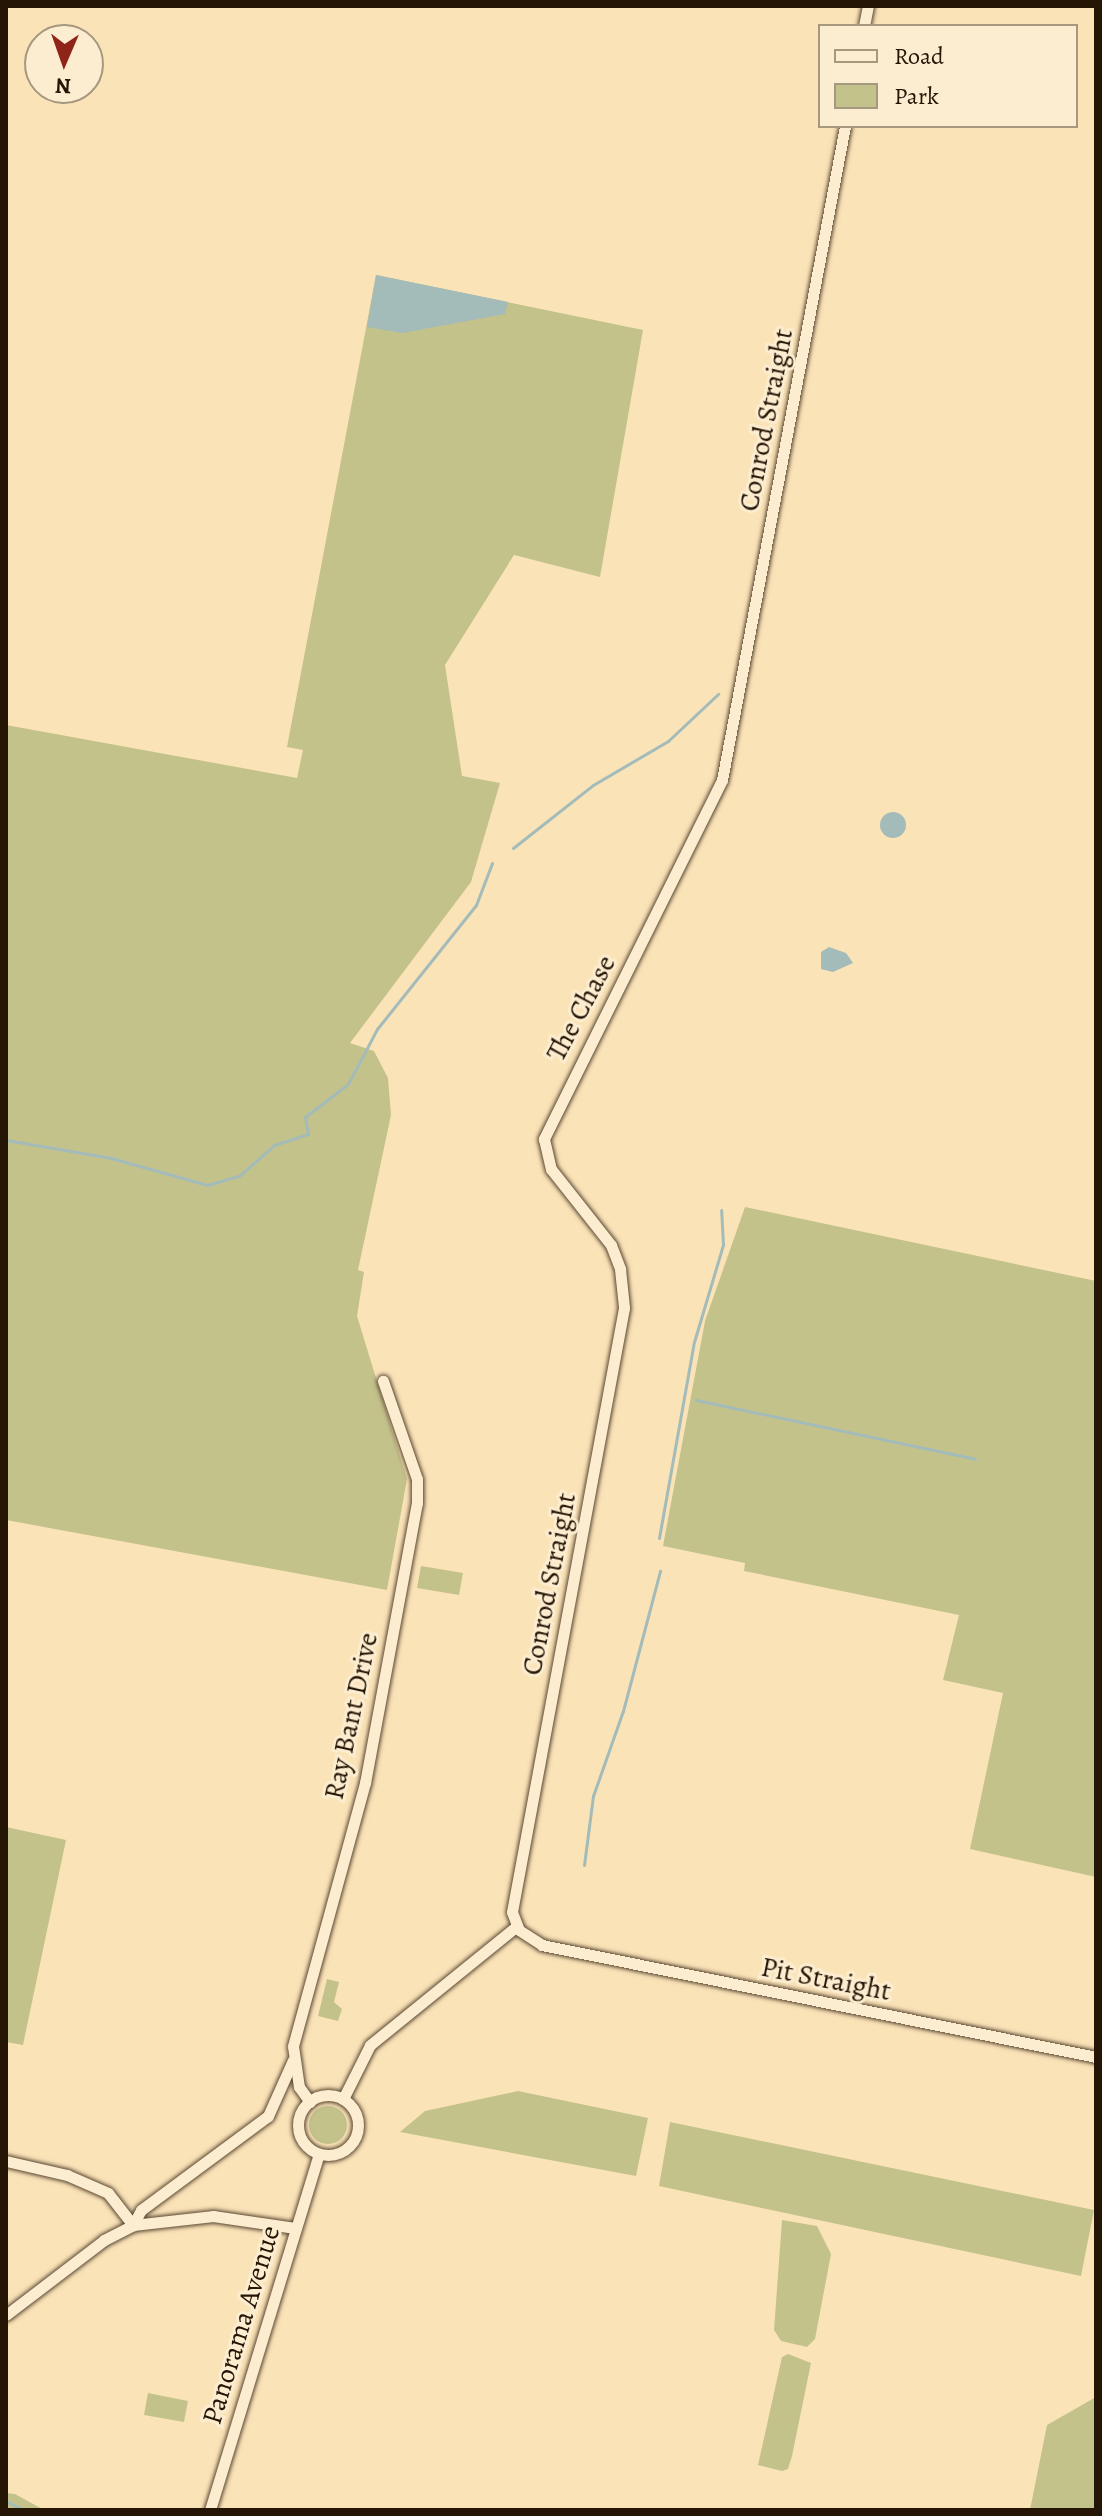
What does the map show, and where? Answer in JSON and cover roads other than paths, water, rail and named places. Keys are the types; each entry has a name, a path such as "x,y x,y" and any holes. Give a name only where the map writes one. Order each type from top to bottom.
{"street":[{"name":"Conrod Straight","path":"735,722 845,128"},
{"name":"The Chase","path":"624,1308 620,1269 611,1245 592,1214 551,1169 544,1139 712,808 735,722"},
{"name":"Conrod Straight","path":"517,1926 512,1912 518,1868 624,1308"},
{"name":"Ray Bant Drive","path":"133,2225 141,2210 268,2116 293,2060 310,1976 365,1783 417,1503 410,1453 383,1381"},
{"path":"343,2099 370,2045 517,1926"},
{"name":"Pit Straight","path":"517,1926 547,1946 1096,2057"},
{"path":"293,2060 299,2087 310,2102"},
{"path":"326,2096 343,2099 358,2119 356,2136 345,2150 319,2154 300,2135 300,2117 310,2102 326,2096"},
{"name":"Panorama Avenue","path":"210,2510 319,2154"},
{"path":"6,2161 67,2175 108,2193 133,2225"},
{"path":"6,2315 104,2240 133,2225 213,2216 295,2228"}],"water":[{"path":"376,275 508,302 505,314 402,333 367,327"},
{"path":"893,812 902,816 906,825 902,834 893,838 884,834 880,825 884,816"},
{"path":"829,947 846,953 853,963 833,972 821,969 821,952"}],"waterway":[{"path":"513,848 593,785 668,741 718,694"},
{"path":"6,1140 111,1158 207,1185 239,1176 274,1145 308,1134 305,1117 348,1084 377,1029 476,905 492,863"},
{"path":"659,1538 694,1342 723,1245 721,1210"},
{"path":"696,1400 975,1459"},
{"path":"584,1865 593,1796 623,1711 660,1571"},
{"path":"6,2501 24,2510"}]}
